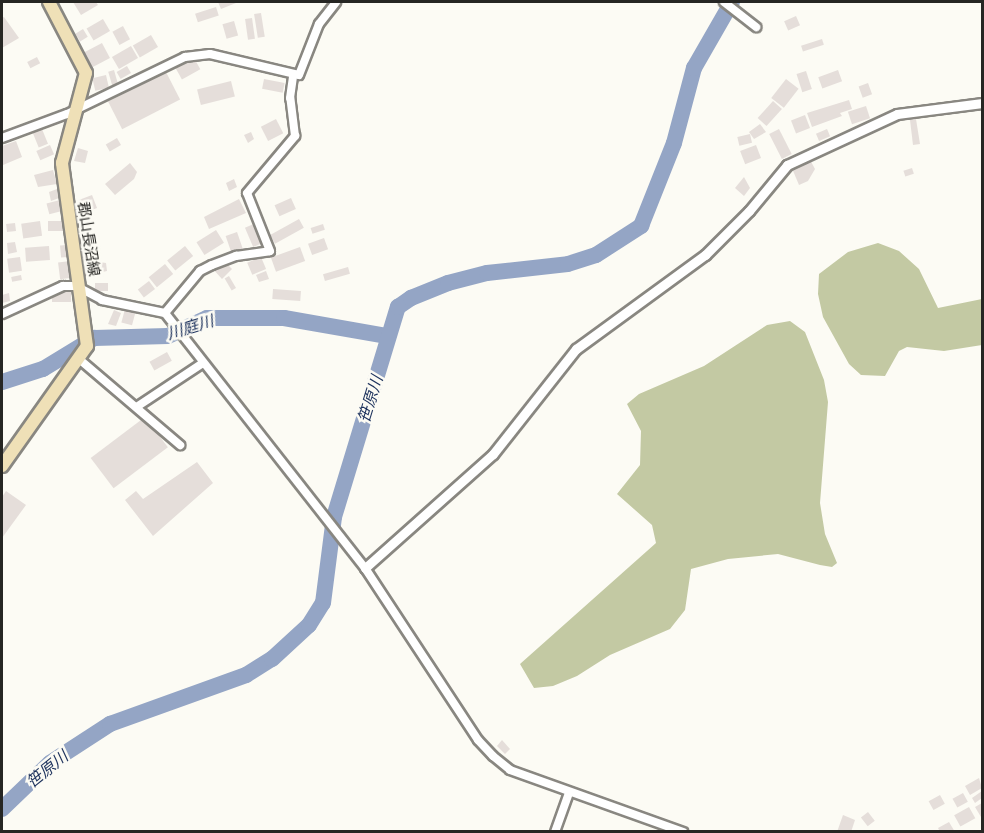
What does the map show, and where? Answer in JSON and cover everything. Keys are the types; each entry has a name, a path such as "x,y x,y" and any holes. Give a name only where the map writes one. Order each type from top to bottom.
{"main road":[{"name":"郡山長沼線","path":"2,466 87,346 82,290 62,163 80,108 87,73 50,2"}],"street":[{"path":"2,138 80,108 172,62 198,54 218,56 293,76 303,72 319,24 336,2"},
{"path":"724,2 756,27"},
{"path":"165,313 200,272 212,265 236,256 270,252 247,193 295,136 290,98 293,76"},
{"path":"365,568 493,454 576,349 705,255 749,211 787,165 897,114 982,103"},
{"path":"2,314 56,287 82,290 102,300 165,313 321,516 365,568 478,740 510,770 568,793 683,831"},
{"path":"80,357 180,445"},
{"path":"138,406 203,363"},
{"path":"555,831 568,793"}],"green space":[{"path":"878,243 899,251 919,269 938,308 982,299 982,345 944,351 907,347 899,351 885,376 861,375 849,364 823,317 818,294 819,274 848,252"},
{"path":"790,321 805,332 824,380 828,402 820,503 825,534 837,563 832,567 778,554 728,559 691,569 685,610 670,629 610,655 577,676 553,686 534,688 520,664 656,543 652,525 617,494 640,465 641,431 627,404 639,394 704,366 767,325"}],"building":[{"path":"73,2 96,2 98,5 81,15"},
{"path":"218,2 236,2 236,3 221,9"},
{"path":"216,7 219,16 198,22 195,14"},
{"path":"261,13 265,37 258,38 254,14"},
{"path":"796,16 800,25 788,30 784,21"},
{"path":"4,17 19,38 2,48 2,18"},
{"path":"252,18 255,39 248,40 245,19"},
{"path":"103,19 110,31 94,41 87,28"},
{"path":"234,21 238,35 227,39 222,24"},
{"path":"123,26 130,39 119,45 112,32"},
{"path":"83,29 88,37 80,41 75,34"},
{"path":"151,35 158,47 140,58 133,46"},
{"path":"822,39 824,45 803,52 801,46"},
{"path":"102,43 110,58 91,68 83,53"},
{"path":"131,46 138,58 119,69 112,57"},
{"path":"37,57 40,63 30,68 27,62"},
{"path":"194,58 200,69 182,80 176,68"},
{"path":"127,66 131,73 121,79 117,72"},
{"path":"114,70 118,84 112,86 108,72"},
{"path":"838,70 842,81 822,88 818,77"},
{"path":"806,71 812,89 802,92 796,74"},
{"path":"166,72 180,100 122,129 108,102"},
{"path":"106,75 109,88 95,91 92,78"},
{"path":"264,79 285,83 283,93 262,89"},
{"path":"786,79 799,89 784,108 771,98"},
{"path":"231,81 235,97 201,105 197,89"},
{"path":"868,83 872,94 863,98 859,86"},
{"path":"849,100 852,109 840,113 842,116 812,127 807,113"},
{"path":"773,101 782,109 767,126 758,118"},
{"path":"866,106 870,118 852,124 848,112"},
{"path":"805,115 810,128 796,133 791,120"},
{"path":"276,119 283,133 268,141 261,127"},
{"path":"916,119 920,144 913,145 910,120"},
{"path":"760,124 766,132 754,139 749,132"},
{"path":"42,129 48,144 39,148 33,133"},
{"path":"779,129 792,154 782,159 769,134"},
{"path":"827,129 830,136 819,141 816,134"},
{"path":"251,132 254,139 248,143 244,135"},
{"path":"750,134 752,143 739,146 737,137"},
{"path":"117,138 121,145 110,151 106,144"},
{"path":"16,141 22,157 3,165 2,146"},
{"path":"50,145 54,154 40,160 36,151"},
{"path":"756,145 761,158 745,164 740,151"},
{"path":"78,148 88,151 85,163 74,161"},
{"path":"809,158 815,169 808,181 799,185 791,166"},
{"path":"130,163 137,172 134,179 115,195 105,184"},
{"path":"912,168 914,174 905,176 903,171"},
{"path":"53,170 57,184 38,187 34,175"},
{"path":"744,177 750,188 744,196 735,188"},
{"path":"234,179 237,187 229,191 226,183"},
{"path":"57,189 59,198 51,201 49,192"},
{"path":"92,195 97,208 84,213 79,200"},
{"path":"291,198 296,209 279,216 275,205"},
{"path":"239,199 246,213 209,229 204,217"},
{"path":"60,200 63,211 49,214 46,204"},
{"path":"299,219 304,228 275,244 270,235"},
{"path":"40,221 42,236 23,238 21,224"},
{"path":"48,221 64,221 64,231 48,231"},
{"path":"15,223 16,231 7,232 6,224"},
{"path":"256,223 264,242 253,247 245,228"},
{"path":"323,224 325,230 312,234 311,228"},
{"path":"216,230 224,243 204,255 196,242"},
{"path":"237,232 243,249 232,253 226,236"},
{"path":"324,238 328,249 312,255 308,244"},
{"path":"15,242 17,252 8,254 7,243"},
{"path":"85,243 87,253 80,254 78,244"},
{"path":"67,245 68,257 61,258 60,246"},
{"path":"49,246 50,260 26,262 25,248"},
{"path":"185,246 193,256 175,271 167,260"},
{"path":"300,247 305,261 276,272 271,258"},
{"path":"94,253 95,261 80,263 79,255"},
{"path":"20,257 22,271 9,273 7,259"},
{"path":"261,257 266,269 252,275 247,263"},
{"path":"70,261 72,278 60,279 58,262"},
{"path":"225,262 232,269 222,279 212,268"},
{"path":"106,263 107,271 84,276 82,266"},
{"path":"165,264 173,274 157,287 149,277"},
{"path":"348,267 350,274 325,281 323,274"},
{"path":"266,271 269,279 259,282 256,275"},
{"path":"21,275 22,280 12,282 11,277"},
{"path":"229,276 236,288 232,291 225,278"},
{"path":"149,281 155,289 144,297 138,289"},
{"path":"95,283 108,283 108,291 95,291"},
{"path":"273,289 301,291 300,301 272,299"},
{"path":"52,290 71,290 71,302 52,302"},
{"path":"9,293 10,301 2,303 2,295"},
{"path":"125,309 136,312 132,325 121,323"},
{"path":"114,310 121,313 116,326 108,324"},
{"path":"167,352 172,361 154,370 150,362"},
{"path":"145,417 168,447 114,488 91,458"},
{"path":"197,462 213,483 153,536 125,500 136,491 143,499"},
{"path":"6,491 26,505 2,538 2,497"},
{"path":"502,740 510,749 505,754 497,746"},
{"path":"979,778 982,788 970,795 965,786"},
{"path":"982,791 982,798 975,803 972,798"},
{"path":"963,793 968,802 957,808 953,799"},
{"path":"940,795 945,804 933,810 929,801"},
{"path":"982,803 982,816 981,817 975,807"},
{"path":"969,807 975,818 960,827 954,815"},
{"path":"868,812 875,821 868,826 861,818"},
{"path":"843,815 855,820 851,832 837,832"},
{"path":"949,822 955,832 940,832 938,828"}],"waterway":[{"name":"笹原川","path":"2,809 50,763 110,724 246,675 272,659 309,625 323,603 334,517 398,307 411,298 448,283 487,273 568,264 596,255 641,226 674,143 694,68 732,2"},
{"name":"川庭川","path":"2,382 43,369 94,338 168,336 207,318 284,318 387,336"}]}
